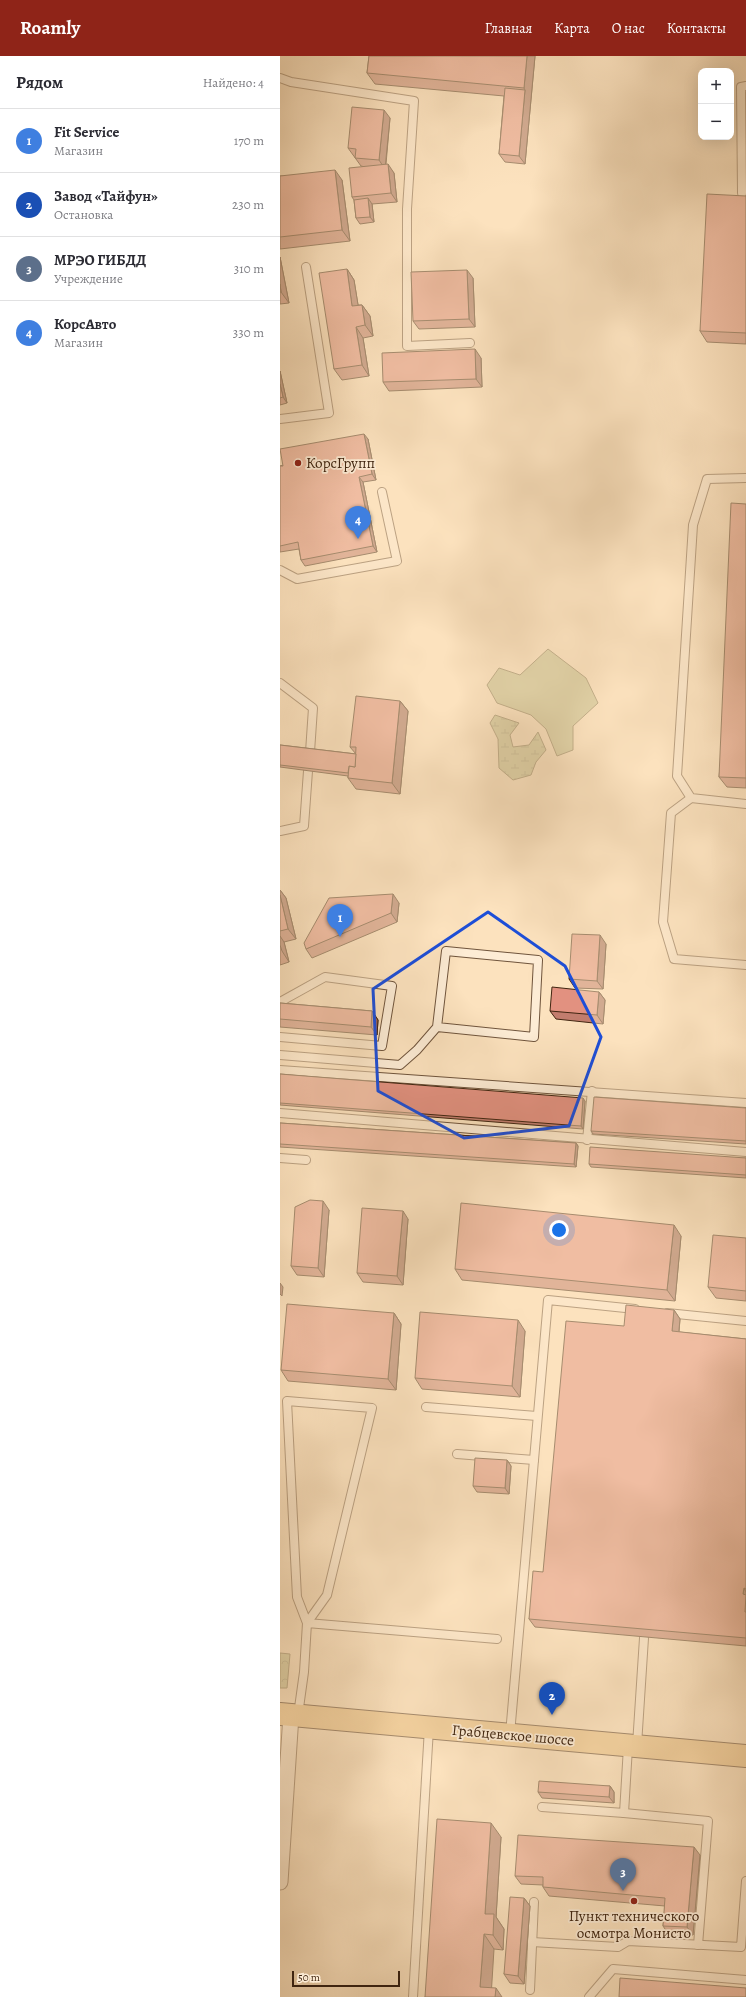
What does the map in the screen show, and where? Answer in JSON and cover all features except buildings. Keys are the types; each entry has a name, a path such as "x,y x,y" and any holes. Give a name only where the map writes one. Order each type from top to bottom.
{"main road":[{"name":"Грабцевское шоссе","path":"290,1715 746,1756"}],"street":[{"path":"280,1882 283,1788 290,1715"}],"lane":[{"path":"280,78 291,82 414,101 407,209 407,346 470,343"},
{"path":"742,193 741,87 746,86"},
{"path":"280,419 329,413 306,267"},
{"path":"691,798 678,776 693,526 707,479 746,478"},
{"path":"280,570 297,579 397,561 382,492"},
{"path":"280,683 313,708 310,752"},
{"path":"280,830 304,826 308,771"},
{"path":"746,804 691,798 671,813 664,922 674,959 746,965"},
{"path":"280,1055 400,1065 417,1050 437,1028 446,951 538,960 534,1037 437,1028"},
{"path":"280,1002 325,977 392,986 382,1046 280,1036"},
{"path":"280,1070 746,1102"},
{"path":"588,1140 592,1091"},
{"path":"280,1113 588,1140 746,1152"},
{"path":"280,1158 306,1160"},
{"path":"510,1734 548,1300 643,1310"},
{"path":"659,1312 746,1321"},
{"path":"290,1715 304,1672 307,1623 297,1597 287,1401 372,1408 327,1595 307,1623"},
{"path":"426,1407 537,1416"},
{"path":"457,1454 534,1460"},
{"path":"307,1623 497,1639"},
{"path":"624,1813 633,1746 644,1638"},
{"path":"412,1997 429,1727"},
{"path":"542,1808 624,1813 708,1821 698,1945"},
{"path":"532,1942 618,1947 628,1941 741,1947 746,1881"},
{"path":"530,1990 534,1902"},
{"path":"589,1997 613,1968 746,1980"}],"highlighted area":[{"path":"488,912 565,966 601,1037 569,1126 464,1138 378,1091 373,989"}],"green space":[{"path":"548,649 586,678 598,703 573,726 573,750 557,756 546,729 531,715 497,703 487,685 499,668 520,675"},
{"path":"495,715 519,723 510,735 513,747 529,745 538,732 546,750 536,762 531,775 513,780 499,768 498,739 490,723"},
{"path":"280,1653 290,1654 287,1688 280,1688"}],"place":[{"name":"КорсГрупп","path":"298,463"},
{"name":"КорсАвто","path":"358,539"},
{"name":"Fit Service","path":"340,937"},
{"name":"Завод «Тайфун»","path":"552,1715"},
{"name":"МРЭО ГИБДД","path":"623,1891"},
{"name":"Пункт технического осмотра Монисто","path":"634,1901"}]}
